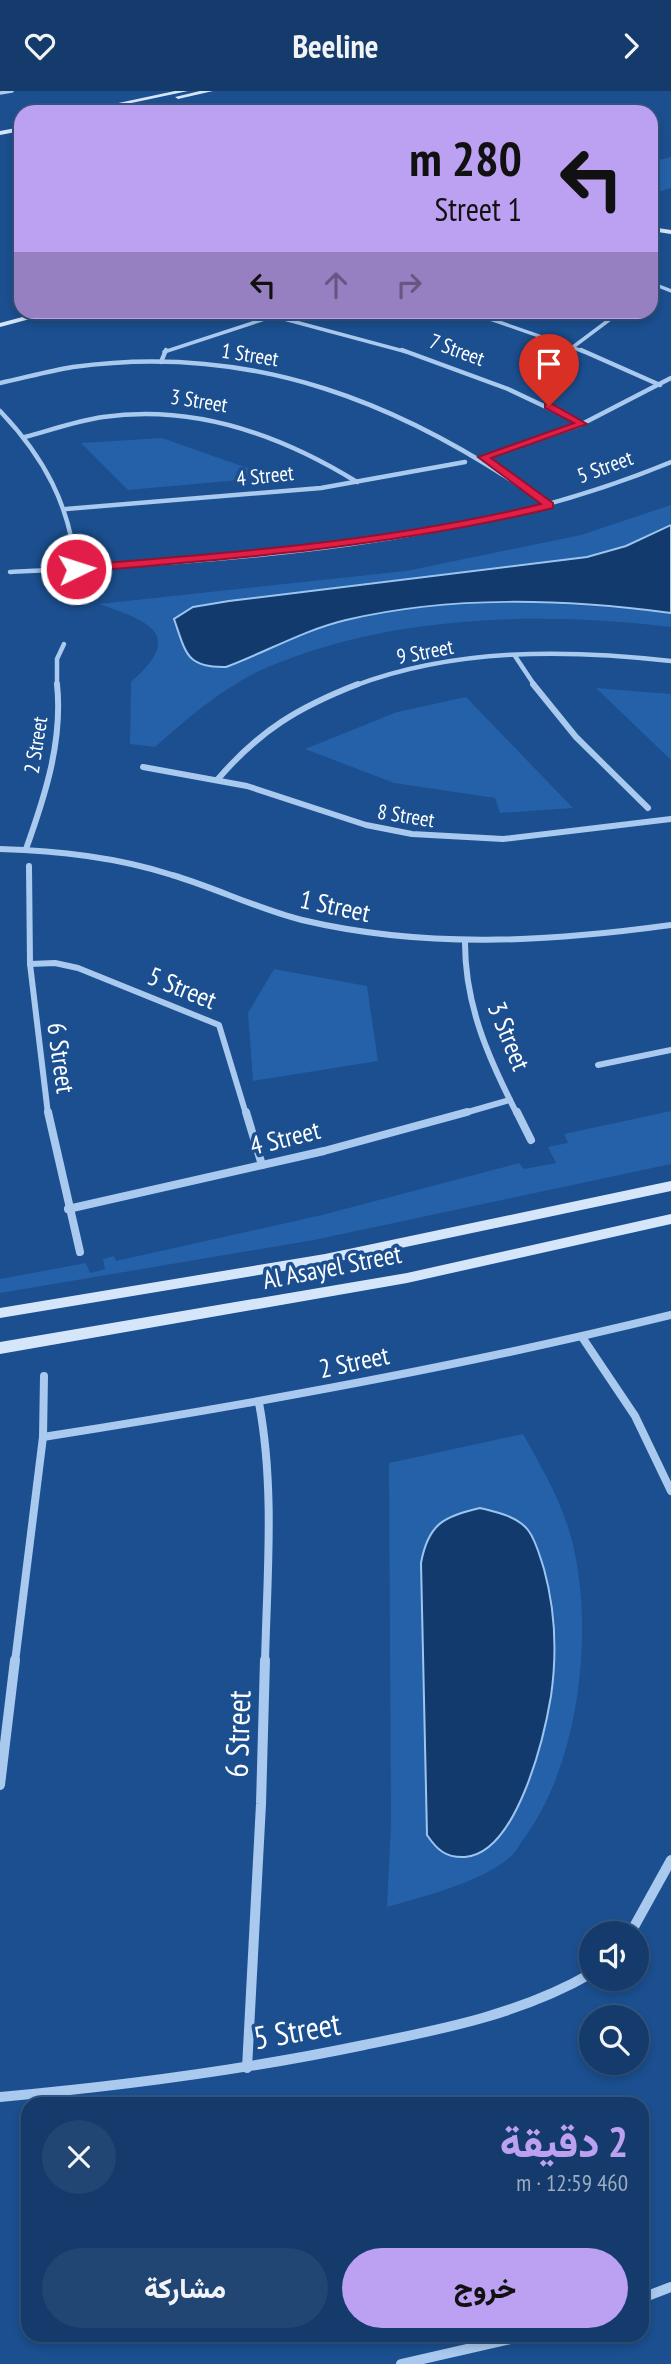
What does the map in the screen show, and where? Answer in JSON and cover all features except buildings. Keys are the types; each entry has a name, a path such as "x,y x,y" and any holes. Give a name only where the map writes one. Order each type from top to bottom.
{"main road":[{"path":"115,105 186,91"},
{"path":"140,105 210,91"},
{"path":"0,325 24,319"},
{"name":"Al Asayel Street","path":"0,1313 337,1257 671,1186"},
{"name":"Al Asayel Street","path":"0,1348 369,1285 671,1219"}],"street":[{"path":"0,93 12,91"},
{"path":"161,362 164,352 170,348 263,319"},
{"name":"7 Street","path":"286,319 359,336 440,361 514,390 582,424"},
{"path":"491,319 573,347 660,385"},
{"path":"573,347 610,319"},
{"name":"1 Street","path":"0,383 66,369 161,362 238,367 312,383 393,412 483,457 549,506"},
{"path":"483,457 582,424 671,378"},
{"path":"0,411 25,437 49,471 66,509 76,569"},
{"name":"3 Street","path":"25,437 111,416 159,414 195,417 240,427 289,445 358,482"},
{"name":"4 Street","path":"66,509 358,482 465,462"},
{"name":"5 Street","path":"10,572 222,557 374,540 472,524 599,491 671,462"},
{"name":"2 Street","path":"26,849 54,755 59,708 56,659 64,644"},
{"name":"9 Street","path":"218,779 235,758 279,722 330,696 421,668 514,656 579,654 671,661"},
{"path":"514,656 538,692 572,732 648,808"},
{"name":"8 Street","path":"143,767 218,779 275,794 366,825 463,839 543,836 668,820"},
{"path":"668,820 671,826"},
{"name":"1 Street","path":"0,849 94,856 157,870 241,902 375,935 465,943 563,940 671,925"},
{"name":"6 Street","path":"29,866 30,964 42,1079 68,1209 80,1252"},
{"name":"3 Street","path":"465,943 463,963 470,1001 510,1100 531,1140"},
{"name":"5 Street","path":"30,964 55,963 78,968 211,1019 219,1025 262,1165"},
{"path":"598,1065 671,1050"},
{"name":"4 Street","path":"68,1209 262,1165 510,1100"},
{"name":"2 Street","path":"43,1437 259,1403 582,1337 671,1315"},
{"path":"582,1337 635,1416 671,1491"},
{"path":"0,1785 43,1437 44,1376"},
{"name":"6 Street","path":"247,2067 261,1804 269,1493 267,1445 259,1403"},
{"path":"638,1921 671,1860"},
{"name":"5 Street","path":"0,2097 247,2067 334,2052 512,2011 579,1981"},
{"path":"649,2295 671,2287"},
{"path":"401,2364 497,2342"}],"shaded area":[{"path":"671,157 671,188 658,192 658,160"},
{"path":"162,438 273,477 128,490 81,443"},
{"path":"671,505 671,525 626,546 587,557 229,601 174,619 181,640 190,655 204,664 226,667 330,624 386,612 427,607 508,603 630,609 671,613 671,627 570,619 519,619 415,627 364,637 315,650 252,674 208,702 155,747 130,744 131,682 147,666 156,652 158,641 154,631 145,623 99,604 406,571 581,535"},
{"path":"671,525 671,613 549,602 426,606 330,624 226,667 213,667 195,661 185,649 174,619 193,607 229,601 587,557 626,546"},
{"path":"596,688 671,694 671,760"},
{"path":"466,697 573,808 500,813 495,798 394,783 305,749 397,712"},
{"path":"274,969 367,986 378,1061 253,1081 248,1013"},
{"path":"671,1111 671,1164 314,1240 0,1293 0,1279 86,1263 90,1273 105,1269 103,1259 114,1256 116,1261 322,1215 519,1163 524,1169 556,1163 548,1147 568,1143 564,1134"},
{"path":"523,1434 552,1488 569,1530 579,1580 582,1617 577,1696 569,1735 558,1773 543,1807 518,1848 497,1867 483,1874 451,1888 387,1907 391,1824 389,1463","holes":["539,1553 552,1600 555,1660 546,1720 528,1779 502,1833 427,1834 424,1649"]},
{"path":"480,1508 518,1521 528,1530 538,1549 551,1600 554,1664 551,1696 542,1738 525,1791 499,1836 483,1851 458,1857 443,1852 427,1835 421,1563 428,1539 440,1524 457,1514"}],"route":[{"path":"76,569 374,540 472,524 549,506 483,457 511,450 582,424 549,406"}]}
